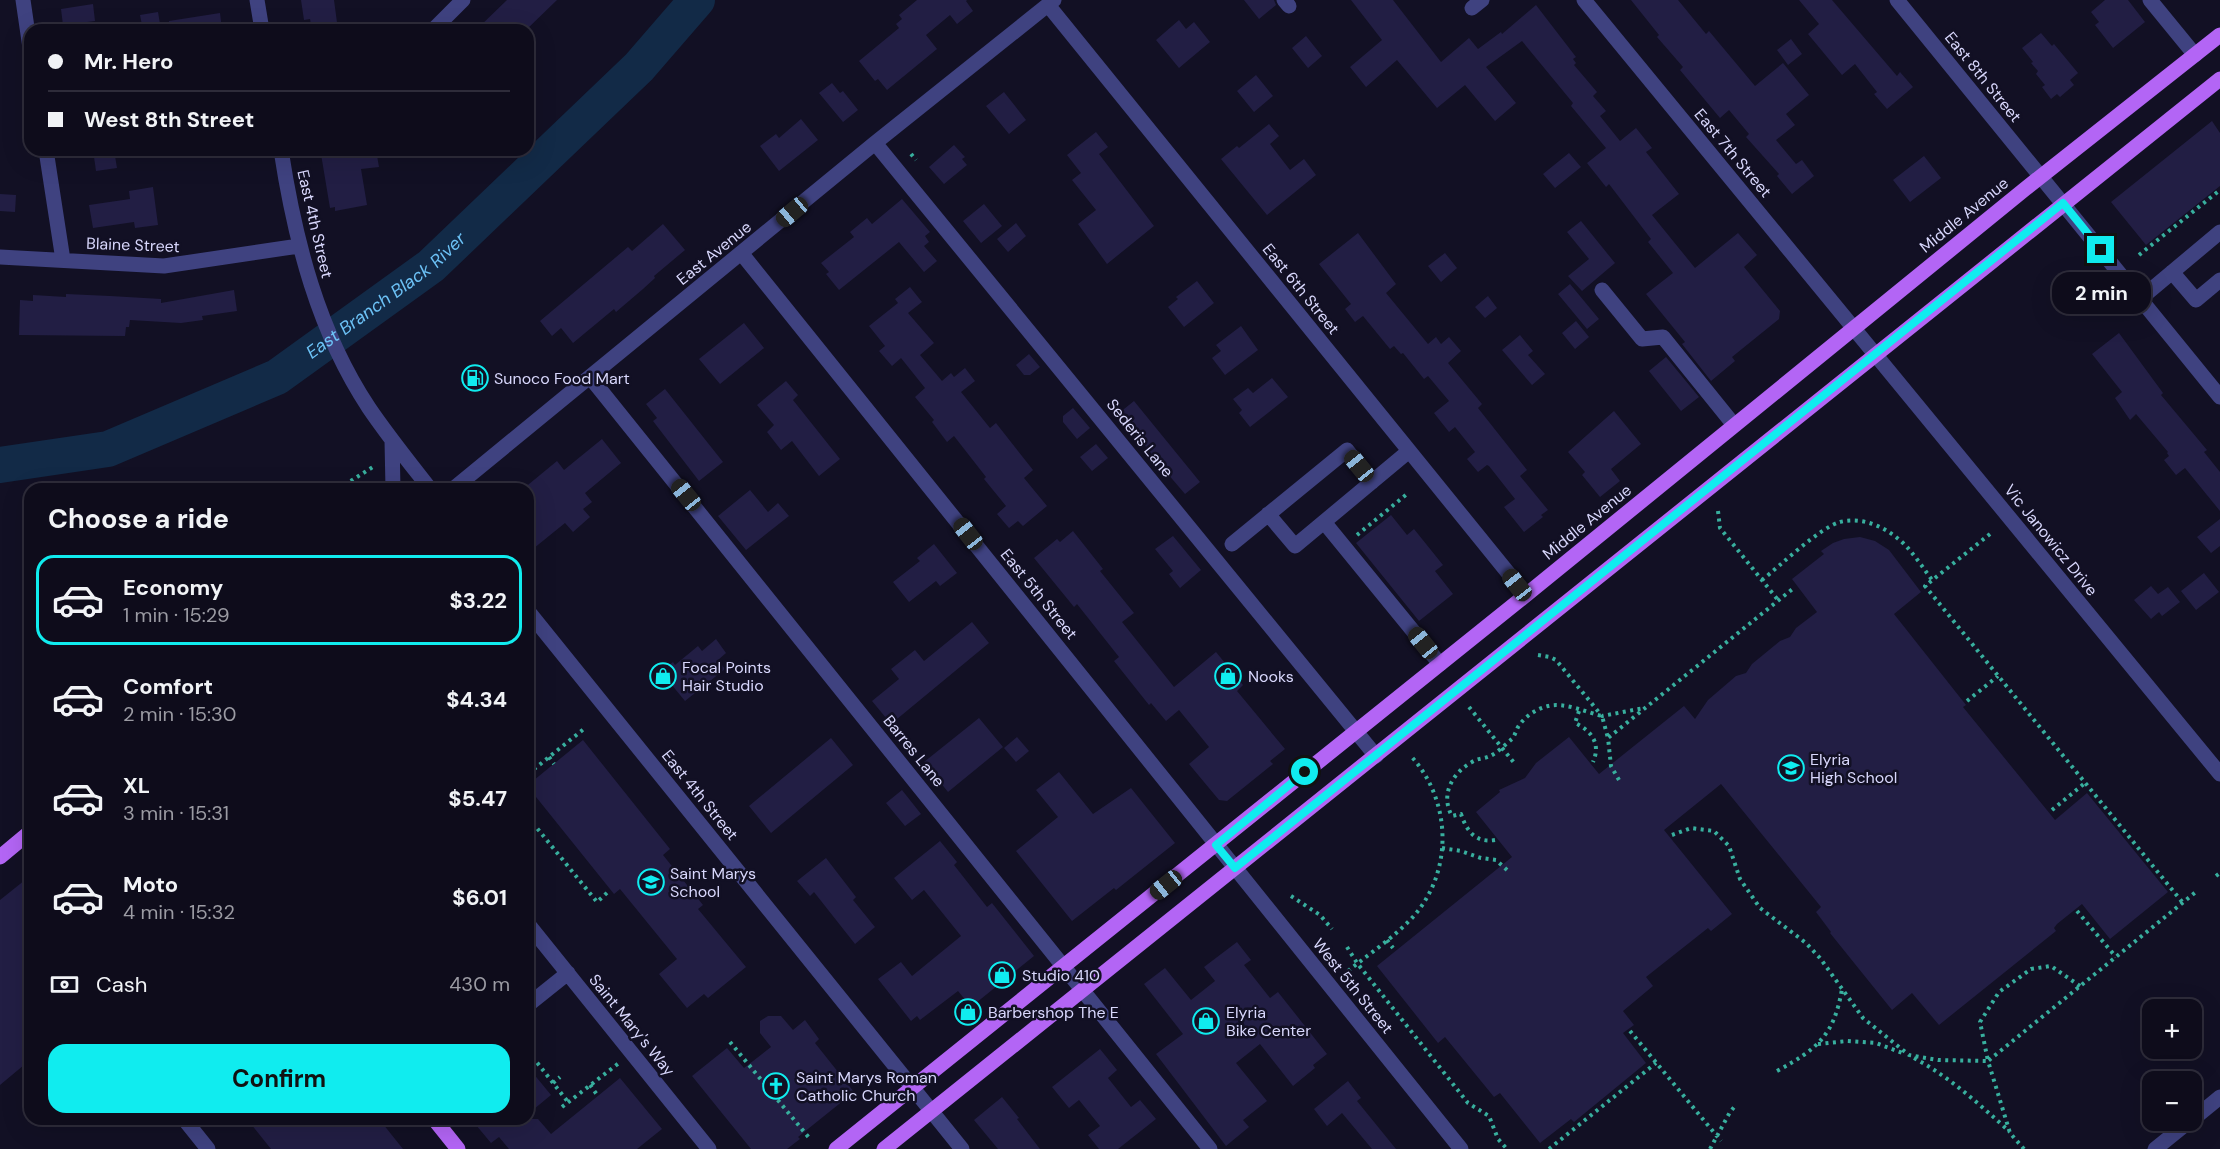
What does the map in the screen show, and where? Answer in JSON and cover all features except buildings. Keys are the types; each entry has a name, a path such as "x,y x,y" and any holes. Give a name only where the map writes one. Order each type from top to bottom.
{"main road":[{"name":"Middle Avenue","path":"836,1149 1526,596 2041,176 2220,35"},
{"path":"884,1149 2063,203 2219,82"},
{"path":"0,857 24,837"},
{"path":"439,1125 458,1149"}],"street":[{"path":"23,0 26,24"},
{"path":"257,0 261,24"},
{"path":"439,24 463,0"},
{"name":"East 7th Street","path":"1584,0 1855,328"},
{"name":"East 8th Street","path":"1897,0 2220,397"},
{"path":"2150,0 2195,55"},
{"name":"East Avenue","path":"460,483 875,143 1051,3"},
{"name":"East 6th Street","path":"1051,3 1526,596"},
{"name":"Sederis Lane","path":"875,143 1376,756"},
{"path":"47,156 63,260"},
{"name":"East 4th Street","path":"281,156 304,266 338,351 360,393 389,437 425,483"},
{"path":"2140,298 2220,232"},
{"name":"Blaine Street","path":"0,257 164,266 299,246"},
{"name":"East 5th Street","path":"742,254 1216,845"},
{"path":"2172,272 2196,300 2220,280"},
{"path":"1602,290 1642,339 1663,338 1734,425"},
{"name":"Vic Janowicz Drive","path":"1855,328 2220,774"},
{"name":"Barres Lane","path":"590,377 1210,1149"},
{"path":"389,437 393,483"},
{"path":"1232,544 1347,450 1372,482"},
{"path":"1268,514 1295,546 1409,451"},
{"path":"1324,522 1440,664"},
{"name":"East 4th Street","path":"534,618 962,1149"},
{"name":"West 5th Street","path":"1216,845 1461,1149"},
{"name":"Saint Mary's Way","path":"534,932 709,1149"},
{"path":"534,1000 568,974"},
{"path":"2202,1111 2220,1097"},
{"path":"189,1125 208,1149"},
{"path":"2155,1149 2177,1131"}],"path":[{"path":"911,154 916,160"},
{"path":"2139,255 2220,190"},
{"path":"347,483 377,464"},
{"path":"1351,540 1407,494"},
{"path":"1718,511 1720,528 1778,600"},
{"path":"1762,580 1823,531 1840,522 1851,521 1872,524 1890,533 1907,548 1932,580"},
{"path":"1990,534 1925,586 2183,903"},
{"path":"1608,738 1795,587"},
{"path":"1538,655 1556,660 1602,716 1608,738 1611,766 1619,780"},
{"path":"1967,701 1998,676"},
{"path":"1496,840 1486,842 1478,839 1465,825 1461,814 1452,816 1446,806 1447,794 1456,774 1472,762 1489,757 1514,737 1523,720 1539,709 1559,704 1602,716 1645,708"},
{"path":"1469,707 1515,764"},
{"path":"1580,711 1575,723 1589,732 1596,745 1597,753 1593,762"},
{"path":"534,769 585,728"},
{"path":"1348,971 1406,923 1423,904 1436,874 1442,848 1440,807 1426,775 1410,755"},
{"path":"549,757 554,764"},
{"path":"2052,810 2085,783"},
{"path":"1440,807 1446,806"},
{"path":"534,824 597,902 609,891"},
{"path":"1672,835 1691,828 1714,831 1729,846 1740,879 1760,908 1806,943 1821,958 1863,1018 1909,1055 1938,1060 1988,1061 2197,891"},
{"path":"1442,848 1496,860 1507,870"},
{"path":"1291,896 1320,915 1332,928"},
{"path":"2078,911 2116,957"},
{"path":"1387,940 1393,948"},
{"path":"1347,947 1357,963 1468,1103 1489,1116 1498,1139 1507,1149"},
{"path":"2010,1132 1988,1061 1980,1022 1999,992 2031,969 2051,966 2080,986"},
{"path":"1777,1071 1802,1058 1818,1044 1831,1027 1838,1012 1842,988"},
{"path":"1630,1031 1721,1141"},
{"path":"1818,1044 1847,1041 1876,1043 1909,1055 1938,1071 1969,1094 2010,1132 2024,1149"},
{"path":"730,1042 810,1139"},
{"path":"534,1059 568,1102"},
{"path":"562,1107 624,1060"},
{"path":"1549,1149 1656,1063"},
{"path":"553,1083 560,1077"},
{"path":"590,1085 598,1096"},
{"path":"1710,1149 1736,1104"}],"waterway":[{"name":"East Branch Black River","path":"0,465 108,449 277,377 431,266 639,67 697,0"}],"place":[{"name":"Sunoco Food Mart","path":"475,378"},
{"name":"Focal Points Hair Studio","path":"663,676"},
{"name":"Nooks","path":"1228,676"},
{"name":"Elyria High School","path":"1791,768"},
{"name":"Saint Marys School","path":"651,882"},
{"name":"Studio 410","path":"1002,975"},
{"name":"Barbershop The E","path":"968,1012"},
{"name":"Elyria Bike Center","path":"1206,1021"},
{"name":"Saint Marys Roman Catholic Church","path":"776,1086"}],"route":[{"path":"1305,772 1216,845 1235,868 2063,203 2101,250"}]}
